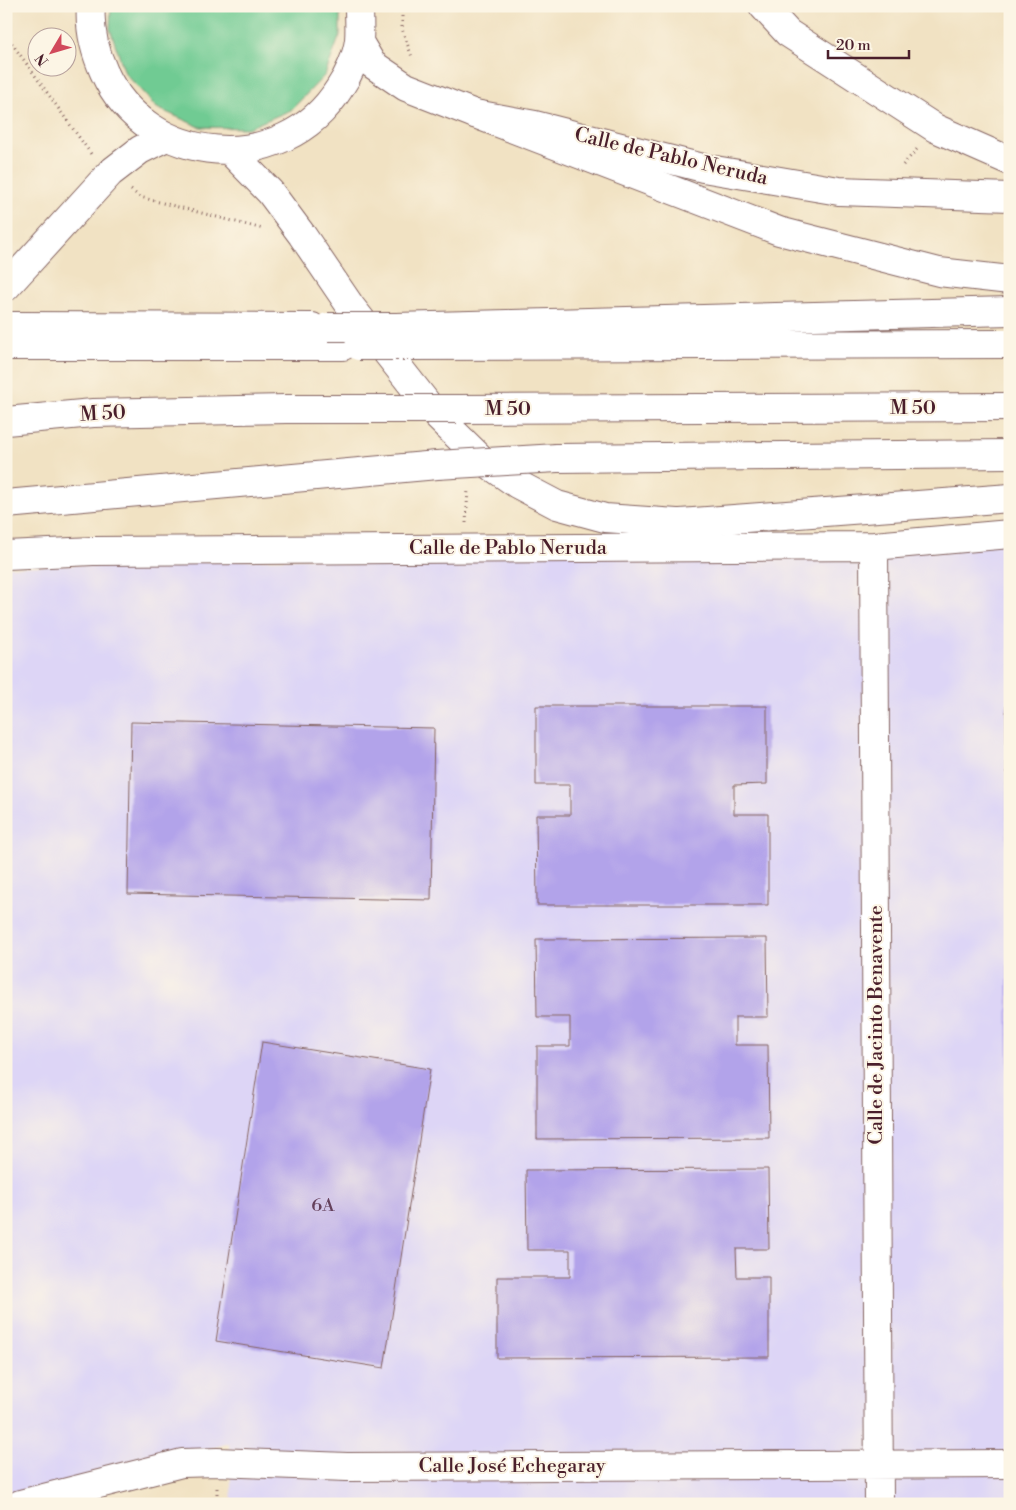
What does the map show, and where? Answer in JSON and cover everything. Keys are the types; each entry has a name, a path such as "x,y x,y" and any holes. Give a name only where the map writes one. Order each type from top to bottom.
{"main road":[{"path":"87,10 96,53 111,88 135,116 166,137 197,148 230,151 256,148 281,140 303,127 323,110 339,90 351,67 359,42 359,6"},
{"path":"763,6 788,33 935,128 1010,161"},
{"name":"Calle de Pablo Neruda","path":"359,42 372,64 406,87 475,114 534,125 703,168 839,191 1010,197"},
{"path":"475,114 779,231 939,272 1010,280"},
{"path":"6,287 110,173 140,150 166,137"},
{"path":"230,151 270,192 302,235 351,308 436,415 480,458 517,484 557,505 605,518 667,524 1010,533"},
{"path":"402,336 1010,311"},
{"path":"6,326 336,336 1010,344"},
{"path":"6,346 336,336"},
{"name":"M 50","path":"6,421 93,414 286,409 1010,407"},
{"path":"6,504 438,465 557,458 1010,454"},
{"path":"667,524 1010,498"},
{"name":"Calle de Pablo Neruda","path":"6,555 103,551 874,546 1010,533"},
{"name":"Calle de Jacinto Benavente","path":"874,546 879,1504"},
{"name":"Calle José Echegaray","path":"20,1504 182,1463 217,1462 347,1467 1010,1464"}],"path":[{"path":"402,6 402,29 414,63"},
{"path":"6,35 88,150 110,173 140,197 264,229"},
{"path":"899,170 935,128"}],"shaded area":[{"path":"1010,539 1010,1504 232,1504 229,1443 23,1504 6,1504 6,567"}],"green space":[{"path":"111,6 340,6 340,35 325,75 291,110 248,128 200,127 157,108 125,73 110,29"}],"building":[{"path":"536,706 767,706 767,784 734,785 734,814 768,814 768,905 537,905 536,815 570,815 570,785 536,785"},
{"path":"1006,706 1010,706 1009,1111 1008,1106"},
{"path":"131,722 434,728 431,900 128,894"},
{"path":"767,938 768,1017 735,1017 735,1045 768,1045 769,1138 537,1139 537,1046 570,1046 570,1017 537,1017 536,939"},
{"path":"262,1042 430,1069 384,1368 216,1341"},
{"path":"768,1169 769,1249 736,1249 737,1277 769,1277 769,1357 497,1358 497,1277 570,1277 570,1250 527,1250 526,1170"}]}
